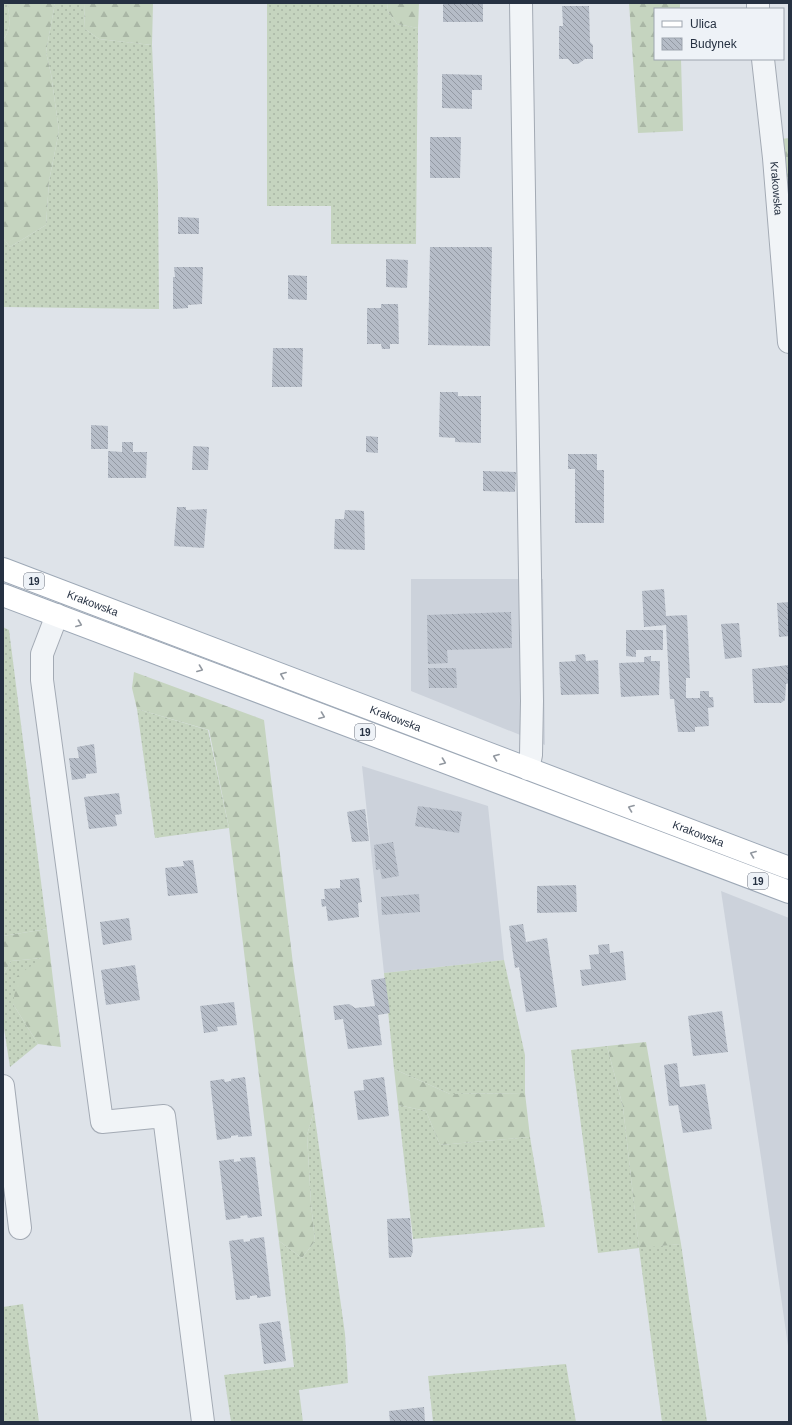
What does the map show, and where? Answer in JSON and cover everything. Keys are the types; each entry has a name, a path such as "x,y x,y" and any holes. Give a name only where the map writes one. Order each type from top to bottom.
{"main road":[{"name":"Krakowska","path":"3,568 789,868"},
{"name":"19","path":"3,594 789,892"}],"street":[{"path":"521,3 532,701 531,755 528,769"},
{"name":"Krakowska","path":"763,60 789,342"},
{"path":"57,615 42,654 42,680 102,1122 164,1116 203,1422"},
{"path":"3,1086 20,1228"}],"shaded area":[{"path":"411,579 543,579 545,745 411,691"},
{"path":"362,766 488,806 504,960 384,973"},
{"path":"721,891 789,918 789,1353 762,1164"}],"green space":[{"path":"3,3 7,3 10,22 8,31 3,40"},
{"path":"7,3 55,3 46,52 51,74 59,131 49,181 46,225 10,247 3,238 3,40 9,27"},
{"path":"55,3 84,3 85,29 99,39 152,45 158,191 159,309 3,307 3,238 10,247 46,225 49,181 59,131 51,74 46,52"},
{"path":"84,3 153,3 152,45 99,39 85,29"},
{"path":"267,3 388,3 387,10 397,24 418,28 416,244 331,244 331,206 267,206"},
{"path":"388,3 419,3 418,28 397,24 387,10"},
{"path":"629,3 680,3 680,8 654,8 654,60 681,60 683,131 638,133"},
{"path":"789,138 789,187 785,184 781,139"},
{"path":"3,627 9,630 47,929 3,936"},
{"path":"134,672 264,720 293,964 314,1111 307,1135 311,1204 315,1241 302,1258 279,1241 229,828 209,730 137,709 132,688"},
{"path":"137,709 208,730 229,828 155,838"},
{"path":"47,929 61,1047 38,1044 13,1004 17,976 42,958 11,961 3,975 3,936"},
{"path":"42,958 13,1004 38,1044 10,1067 3,1022 3,975 11,961"},
{"path":"504,960 525,1055 525,1093 450,1094 394,1069 384,973"},
{"path":"646,1042 681,1244 639,1248 623,1107 607,1046"},
{"path":"607,1046 623,1107 639,1247 681,1244 707,1422 662,1422 639,1248 598,1253 571,1050"},
{"path":"394,1069 450,1094 525,1093 530,1137 440,1145 426,1111 398,1105"},
{"path":"398,1105 426,1111 440,1145 530,1137 545,1227 413,1239"},
{"path":"314,1111 345,1334 348,1383 299,1390 303,1422 231,1422 224,1375 294,1367 279,1241 302,1258 315,1241 311,1204 307,1135"},
{"path":"23,1304 39,1422 3,1422 3,1307"},
{"path":"566,1364 576,1422 433,1422 428,1376"}],"building":[{"path":"443,3 483,3 483,22 443,22"},
{"path":"562,6 589,6 590,42 593,45 593,59 585,59 578,64 573,64 568,59 559,59 559,26 563,26"},
{"path":"442,74 482,75 482,90 472,90 472,109 442,108"},
{"path":"430,137 461,137 460,178 430,178"},
{"path":"178,217 199,218 199,234 178,234"},
{"path":"430,247 492,247 490,346 428,345"},
{"path":"386,259 408,260 407,288 386,287"},
{"path":"174,267 203,267 202,304 188,305 188,308 173,309 173,277 175,277"},
{"path":"288,275 307,276 307,300 288,299"},
{"path":"381,304 398,304 399,344 390,344 390,349 382,349 381,344 367,344 367,308 381,308"},
{"path":"273,348 303,348 302,387 272,387"},
{"path":"440,392 458,392 458,396 481,396 481,443 455,442 455,438 439,437"},
{"path":"91,425 108,426 108,449 91,449"},
{"path":"366,436 378,437 378,453 366,452"},
{"path":"122,442 133,442 133,452 147,452 146,478 108,478 108,451 122,452"},
{"path":"193,446 209,447 208,470 192,470"},
{"path":"568,454 597,454 597,470 604,470 604,523 575,523 575,469 568,469"},
{"path":"483,471 516,472 515,492 483,491"},
{"path":"177,507 186,507 186,510 207,509 204,548 174,546"},
{"path":"345,510 364,511 365,550 334,549 335,519 344,519"},
{"path":"664,589 666,616 687,615 690,678 686,678 686,698 700,698 700,691 709,691 709,697 713,697 714,707 708,708 709,726 695,727 695,732 678,732 674,699 670,699 666,625 644,627 642,591"},
{"path":"789,602 789,636 779,637 777,603"},
{"path":"511,612 512,648 447,650 448,663 428,664 427,615"},
{"path":"739,623 742,657 725,659 721,624"},
{"path":"626,630 663,630 663,650 636,650 636,657 626,656"},
{"path":"585,654 586,661 598,660 599,694 561,695 559,662 576,661 575,655"},
{"path":"651,656 651,661 660,661 659,695 621,697 619,663 644,662 644,657"},
{"path":"789,665 789,683 786,684 785,700 781,703 754,703 752,669"},
{"path":"428,668 456,668 457,688 429,688"},
{"path":"94,744 97,773 86,774 86,778 72,780 69,758 79,758 77,747"},
{"path":"119,793 122,814 115,815 117,826 89,829 84,797"},
{"path":"418,806 462,812 459,833 415,826"},
{"path":"365,809 369,841 352,842 347,812"},
{"path":"393,842 399,876 382,879 380,869 376,870 374,845"},
{"path":"193,860 198,893 168,896 165,868 184,866 183,861"},
{"path":"359,878 362,902 358,903 359,917 328,921 326,906 322,907 321,899 325,899 324,889 340,888 340,880"},
{"path":"576,885 577,912 537,913 537,886"},
{"path":"419,894 420,912 382,915 381,897"},
{"path":"129,918 132,940 103,945 100,922"},
{"path":"523,924 526,942 547,938 557,1007 526,1012 519,967 515,968 509,926"},
{"path":"609,944 610,953 623,951 626,980 582,986 580,970 591,969 589,955 599,954 598,945"},
{"path":"135,965 140,1000 106,1005 101,970"},
{"path":"385,978 390,1013 378,1015 382,1045 348,1049 343,1019 335,1020 333,1006 349,1004 355,1008 375,1006 371,980"},
{"path":"234,1002 237,1025 217,1027 218,1031 204,1033 200,1006"},
{"path":"722,1011 728,1052 693,1056 688,1016"},
{"path":"677,1063 680,1087 705,1084 712,1129 683,1133 678,1105 669,1106 664,1065"},
{"path":"245,1077 252,1136 238,1137 238,1135 231,1136 231,1138 217,1140 210,1081 224,1079 225,1082 231,1081 231,1079"},
{"path":"384,1077 389,1116 358,1120 354,1091 364,1090 363,1080"},
{"path":"255,1157 262,1216 248,1218 247,1215 240,1216 241,1218 226,1220 219,1161 234,1159 234,1162 241,1161 240,1158"},
{"path":"410,1218 413,1251 411,1257 389,1258 387,1219"},
{"path":"264,1237 271,1296 257,1298 257,1295 250,1296 250,1299 236,1300 229,1241 243,1239 244,1242 250,1241 250,1239"},
{"path":"280,1321 286,1361 264,1364 259,1324"},
{"path":"424,1407 425,1422 390,1422 389,1411"}]}
